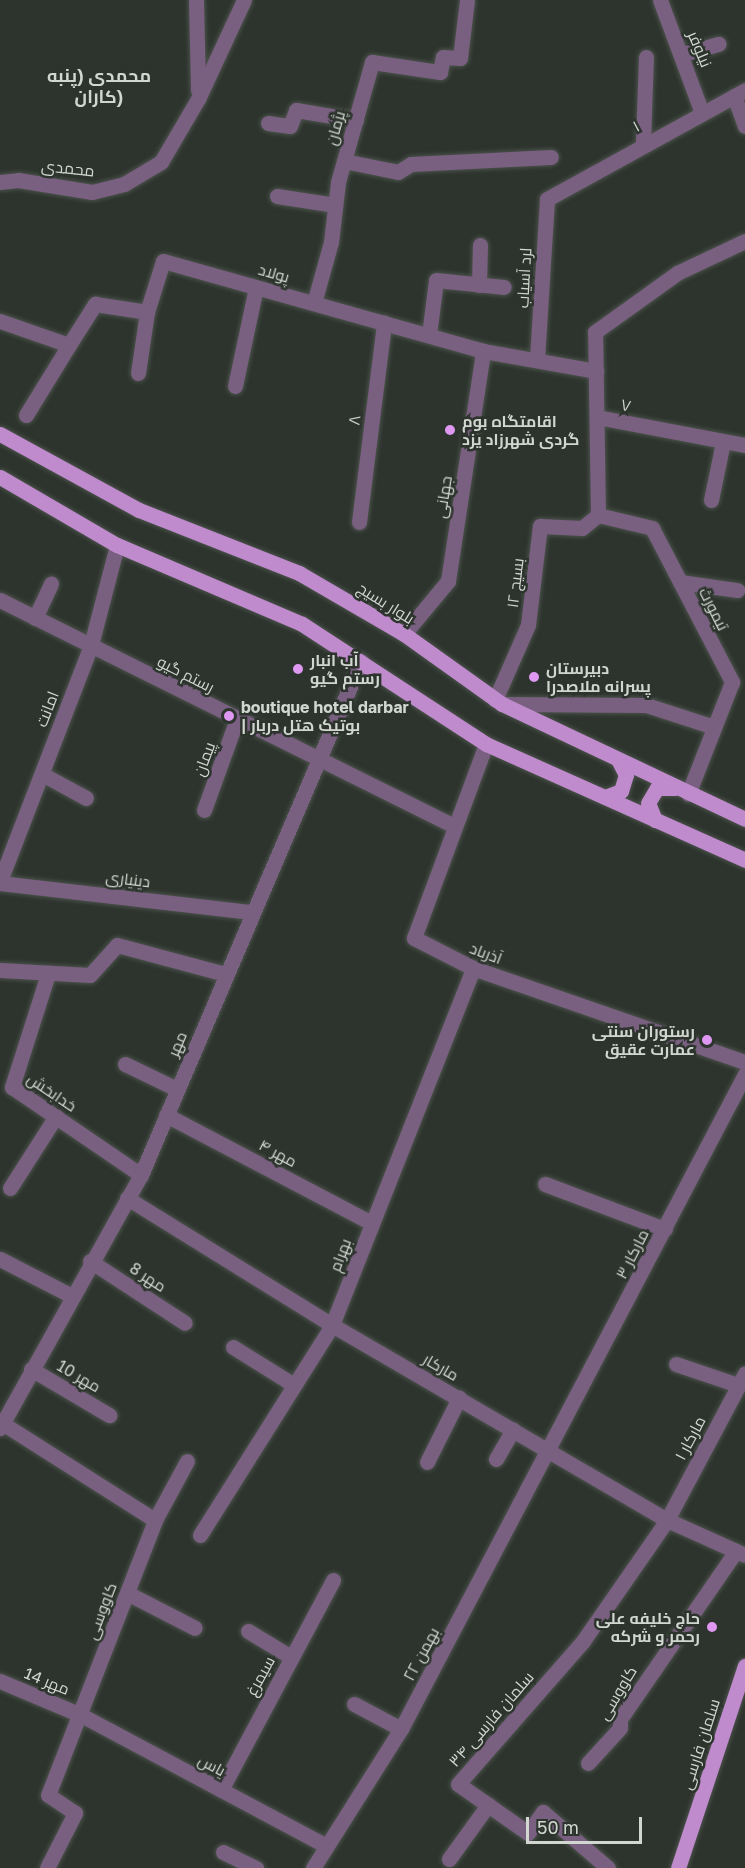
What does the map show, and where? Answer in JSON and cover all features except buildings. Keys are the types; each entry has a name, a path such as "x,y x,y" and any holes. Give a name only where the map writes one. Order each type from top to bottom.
{"main road":[{"name":"بلوار بسیج","path":"0,434 140,510 299,573 404,634 498,702 745,819"},
{"path":"0,477 117,545 239,593 361,661 486,744 745,860"},
{"path":"605,797 621,791 626,775 619,761"},
{"path":"655,820 648,803 657,788 682,791"},
{"name":"سلمان فارسی","path":"678,1868 745,1666"}],"street":[{"path":"196,0 198,99"},
{"name":"محمدی","path":"0,182 18,180 92,192 124,184 161,162 198,99 244,0"},
{"name":"پژمان","path":"314,303 344,161 372,62 440,72 443,57 460,58 467,0"},
{"name":"نیلوفر","path":"660,0 683,54 702,113"},
{"path":"683,54 719,44"},
{"path":"643,142 646,57"},
{"path":"740,93 745,126"},
{"name":"۱","path":"547,199 643,142 740,93"},
{"path":"268,123 290,126 296,110 356,120"},
{"path":"344,161 398,172 411,164 551,157"},
{"path":"277,196 335,206"},
{"name":"لرد آسیاب","path":"537,358 547,199"},
{"path":"597,417 596,332 711,252 745,241"},
{"path":"479,285 480,244"},
{"name":"پولاد","path":"147,312 164,261 483,351 537,358 596,371"},
{"path":"429,335 436,280 504,287"},
{"path":"235,386 256,286"},
{"path":"26,415 95,304 147,312 138,373"},
{"path":"0,321 69,345"},
{"name":"۸","path":"359,522 384,323"},
{"name":"جهانی","path":"404,634 448,581 483,351"},
{"name":"۷","path":"598,515 597,417 745,445"},
{"path":"711,500 723,442"},
{"name":"تیمورث","path":"598,515 652,528 738,684 682,791"},
{"name":"بسیج ۱۲","path":"498,702 528,625 540,526 582,528 598,515"},
{"name":"امانت","path":"0,882 91,645 117,545"},
{"path":"680,582 737,590"},
{"path":"35,618 51,584"},
{"name":"رستم گیو","path":"0,600 454,826"},
{"name":"مهر","path":"1,1426 70,1295 141,1175 251,912 361,661"},
{"path":"498,702 646,705 714,727"},
{"name":"پیمان","path":"204,810 237,719"},
{"name":"آذرباد","path":"486,744 414,938 473,968 745,1062"},
{"path":"42,774 86,798"},
{"name":"دینیاری","path":"0,882 251,912"},
{"path":"0,970 48,974 93,974 117,945 225,974"},
{"name":"بهرام","path":"201,1535 332,1326 473,968"},
{"name":"خدابخش","path":"48,974 11,1082 141,1175"},
{"path":"125,1064 177,1089"},
{"name":"مارکار ۳","path":"551,1451 745,1074"},
{"name":"مهر ۴","path":"166,1115 372,1223"},
{"path":"10,1188 56,1116"},
{"path":"544,1184 665,1229"},
{"name":"مارکار","path":"127,1198 332,1326 668,1520 741,1553"},
{"path":"0,1260 70,1295"},
{"name":"مهر 8","path":"90,1261 185,1323"},
{"path":"233,1347 294,1385"},
{"path":"676,1364 742,1379"},
{"name":"مهر 10","path":"31,1369 109,1415"},
{"name":"مارکار ۱","path":"668,1520 742,1379"},
{"path":"427,1462 459,1398"},
{"path":"1,1426 155,1520"},
{"path":"496,1459 513,1429"},
{"name":"۲۲ بهمن","path":"313,1868 401,1729 551,1451"},
{"name":"کاووسی","path":"47,1868 75,1813 48,1795 155,1520 187,1461"},
{"name":"سلمان فارسی ۳۴","path":"608,1868 543,1812 528,1833 458,1784 583,1641 668,1520"},
{"name":"کاووسی","path":"588,1764 620,1728 626,1710 741,1553"},
{"name":"سیمرغ","path":"221,1790 333,1580"},
{"path":"127,1593 195,1628"},
{"path":"248,1631 291,1657"},
{"name":"مهر 14","path":"0,1681 81,1715"},
{"path":"354,1704 401,1729"},
{"name":"یاس","path":"81,1715 326,1846"},
{"path":"449,1859 488,1805"},
{"path":"223,1852 256,1868"}],"place":[{"name":"اقامتگاه بوم گردی شهرزاد یزد","path":"450,430"},
{"name":"آب انبار رستم گیو","path":"298,669"},
{"name":"دبیرستان پسرانه ملاصدرا","path":"534,677"},
{"name":"boutique hotel darbar | بوتیک هتل دربار","path":"229,716"},
{"name":"رستوران سنتی عمارت عقیق","path":"707,1040"},
{"name":"حاج خلیفه علی رحمر و شرکه","path":"712,1627"}],"district":[{"name":"محمدی (پنبه کاران)","path":"99,86"}]}
